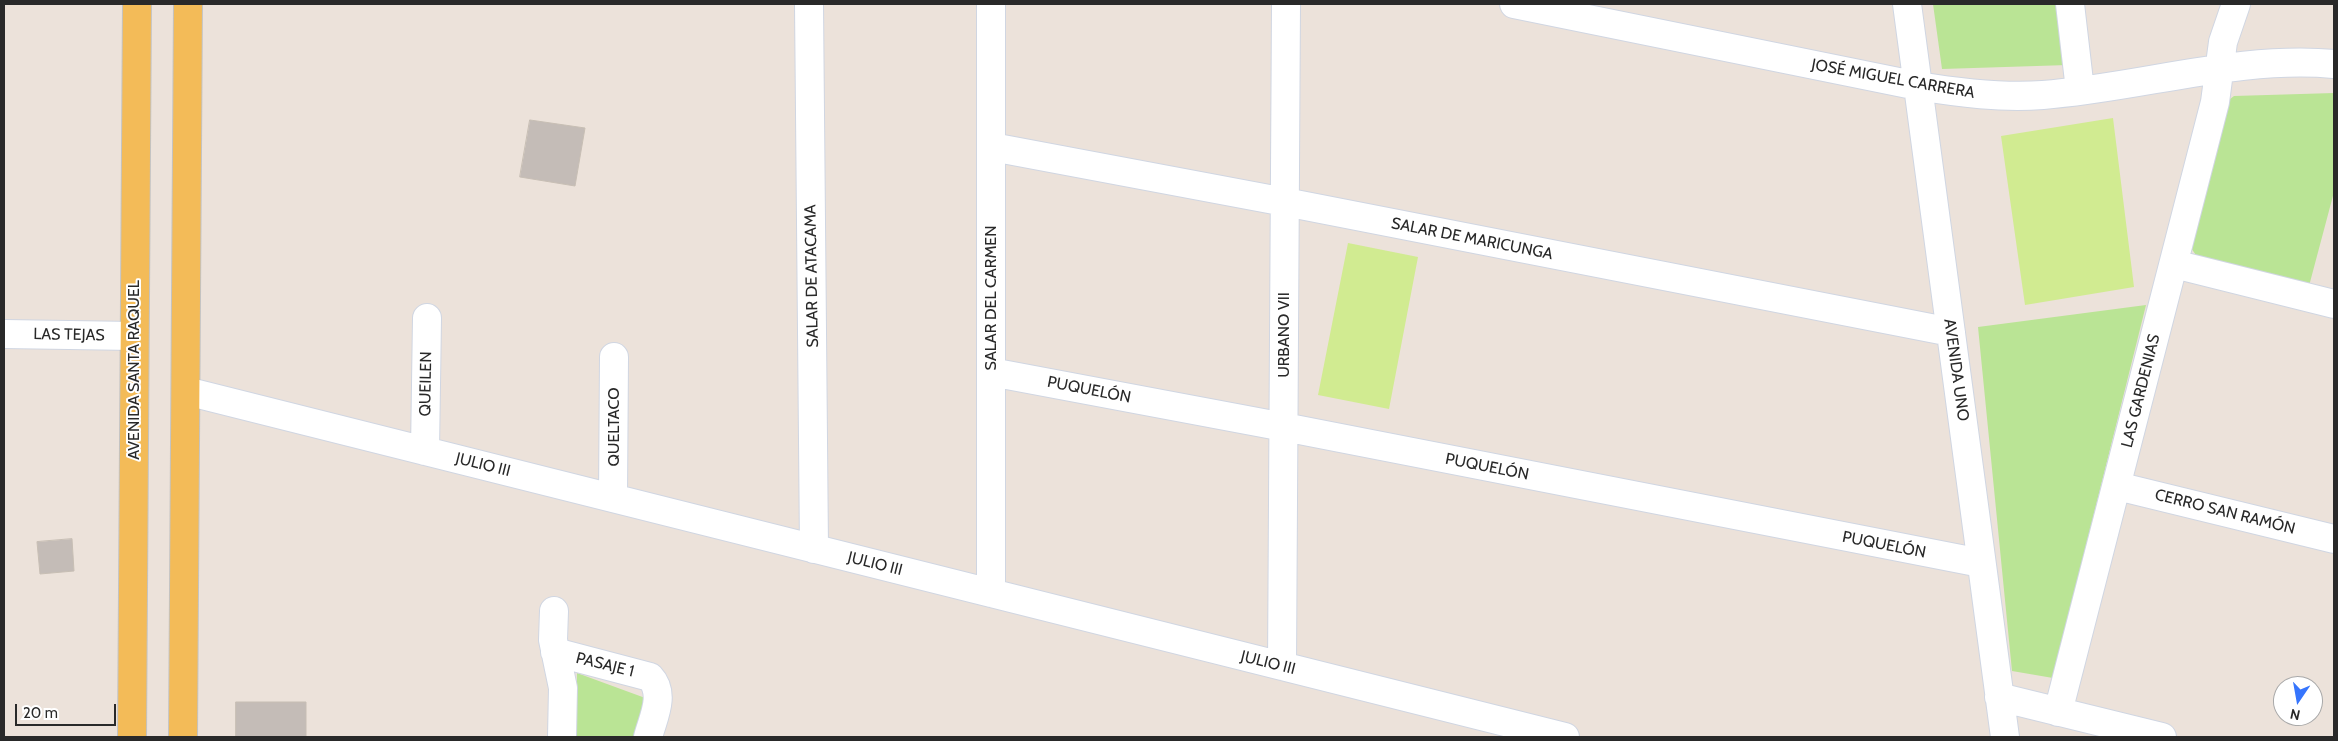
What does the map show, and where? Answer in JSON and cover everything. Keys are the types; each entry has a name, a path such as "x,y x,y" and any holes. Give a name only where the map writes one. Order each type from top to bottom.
{"main road":[{"name":"AVENIDA SANTA RAQUEL","path":"132,737 137,4"},
{"path":"183,737 188,4"}],"street":[{"name":"SALAR DE ATACAMA","path":"809,4 814,549"},
{"name":"SALAR DEL CARMEN","path":"991,4 991,593"},
{"name":"URBANO VII","path":"1282,666 1286,4"},
{"name":"JOSÉ MIGUEL CARRERA","path":"1514,4 1964,94 2044,95 2220,69 2287,63 2334,64"},
{"name":"AVENIDA UNO","path":"1907,4 2004,737"},
{"path":"2070,4 2080,90"},
{"name":"LAS GARDENIAS","path":"2058,712 2215,102 2224,35 2236,4"},
{"name":"SALAR DE MARICUNGA","path":"992,148 1285,202 1951,332"},
{"path":"2174,264 2334,304"},
{"name":"QUEILEN","path":"425,451 427,318"},
{"name":"LAS TEJAS","path":"4,334 134,336"},
{"name":"QUELTACO","path":"613,498 614,357"},
{"name":"PUQUELÓN","path":"991,372 1284,427 1981,564"},
{"name":"JULIO III","path":"186,391 1565,737"},
{"name":"CERRO SAN RAMÓN","path":"2116,486 2334,539"},
{"name":"PASAJE 1","path":"554,611 556,652 563,688 562,737"},
{"name":"PASAJE 1","path":"556,652 650,677 656,683 658,691 648,737"},
{"path":"1999,698 2058,712 2112,731 2162,737"}],"green space":[{"path":"1933,4 2060,4 2068,65 1942,69"},
{"path":"2334,93 2334,192 2309,286 2198,258 2191,248 2225,103 2234,96"},
{"path":"2113,118 2134,287 2025,305 2001,136"},
{"path":"1348,243 1418,257 1389,409 1318,395"},
{"path":"2146,305 2053,678 2012,671 1978,327"},
{"path":"577,673 648,699 639,737 576,737"}],"building":[{"path":"530,120 585,128 575,186 520,177"},
{"path":"72,539 74,571 40,574 37,542"},
{"path":"236,702 306,702 306,737 236,737"}]}
